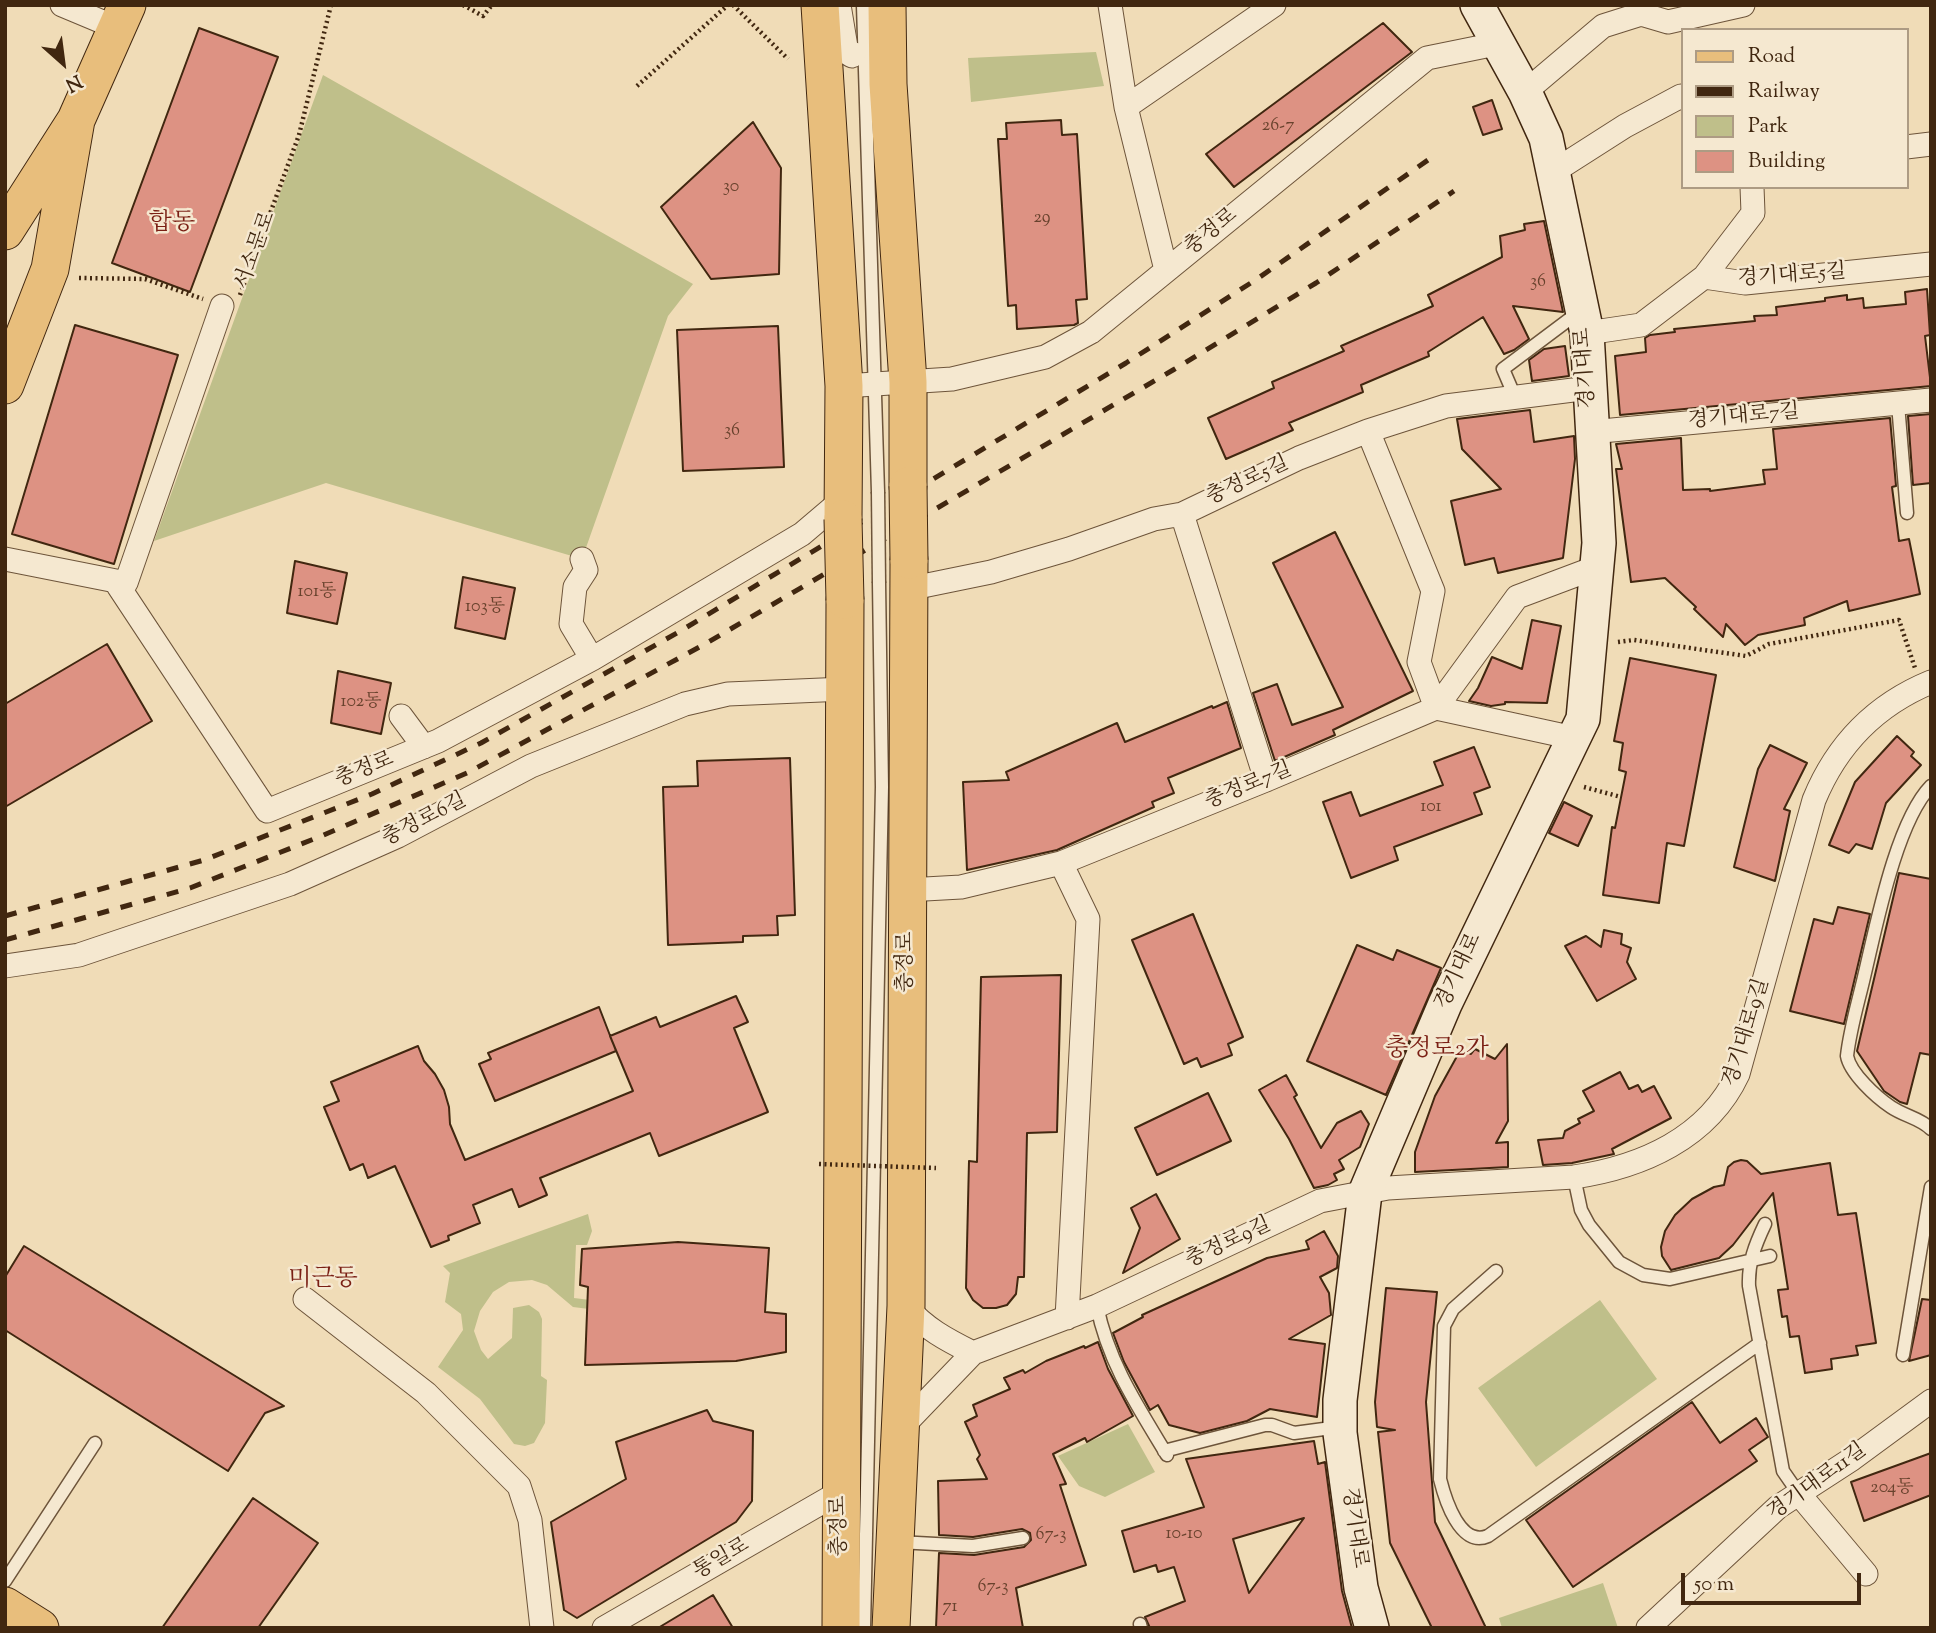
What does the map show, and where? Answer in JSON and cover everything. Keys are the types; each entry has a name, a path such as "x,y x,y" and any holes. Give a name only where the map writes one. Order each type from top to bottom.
{"main road":[{"name":"충정로","path":"820,5 893,489 899,578 907,890 906,1306 899,1430 881,1536 889,1628"},
{"name":"충정로","path":"849,1621 840,1492 845,689 842,509 876,384 888,84 887,5"},
{"name":"경기대로","path":"1372,1628 1361,1588 1340,1427 1340,1400 1365,1193 1445,1004 1583,719 1599,544 1585,322 1546,138 1525,92 1476,5"},
{"path":"5,231 76,120 122,17"},
{"path":"5,386 47,278 76,120"},
{"path":"5,1606 40,1628"}],"street":[{"path":"62,5 122,17"},
{"path":"839,5 847,52 852,56 850,5"},
{"path":"1110,5 1126,107 1166,270"},
{"path":"1126,107 1274,5"},
{"path":"1525,92 1603,26 1641,13 1668,22 1742,5"},
{"name":"충정로","path":"876,384 952,379 1045,357 1091,332 1427,58 1496,44"},
{"path":"1553,172 1625,126 1680,99"},
{"path":"1908,147 1931,144"},
{"path":"1585,322 1641,325 1704,277 1753,214 1752,189"},
{"name":"경기대로5길","path":"1704,277 1745,284 1931,264"},
{"path":"5,559 126,583 222,306"},
{"name":"충정로5길","path":"899,578 992,572 1154,519 1182,514 1299,458 1368,431 1446,406 1589,388"},
{"name":"경기대로7길","path":"1591,432 1931,400"},
{"path":"1368,431 1433,591 1419,662 1436,708"},
{"name":"충정로","path":"115,580 267,811 424,747 592,659 842,509"},
{"path":"1182,514 1266,780"},
{"path":"582,559 586,570 575,587 571,624 592,659"},
{"path":"1436,708 1517,597 1597,567"},
{"name":"경기대로9길","path":"1365,1193 1388,1188 1601,1173 1651,1157 1702,1123 1729,1094 1738,1074 1814,800 1824,777 1840,750 1866,721 1899,697 1929,687"},
{"name":"충정로6길","path":"5,966 79,955 290,884 398,836 531,766 685,704 728,694 845,689"},
{"path":"1436,708 1574,738"},
{"name":"충정로7길","path":"907,890 961,887 1061,863 1436,708"},
{"path":"401,716 424,747"},
{"path":"1061,863 1088,919 1067,1318"},
{"name":"충정로9길","path":"899,1430 973,1353 1097,1306 1321,1201 1365,1193"},
{"path":"305,1299 426,1393 519,1486 530,1520 542,1628"},
{"path":"906,1306 927,1328 973,1353"},
{"name":"경기대로11길","path":"1648,1628 1778,1507 1852,1459 1931,1401"},
{"name":"통일로","path":"604,1628 840,1492"},
{"path":"1799,1494 1866,1574"}],"lane":[{"path":"863,5 876,384"},
{"path":"1515,397 1503,369 1572,316 1585,322"},
{"path":"1898,404 1907,513"},
{"path":"889,1628 878,1585 881,1536 881,814 899,578"},
{"path":"1931,786 1916,806 1881,902 1847,1056 1854,1073 1891,1107 1931,1129"},
{"path":"1574,1177 1583,1217 1624,1266 1643,1275 1670,1279 1770,1256"},
{"path":"1903,1356 1931,1187"},
{"path":"1765,1224 1754,1246 1748,1270 1749,1286 1783,1471 1799,1494"},
{"path":"1496,1270 1454,1309 1444,1326 1440,1479 1453,1517 1473,1538 1488,1536 1760,1343"},
{"path":"1097,1306 1124,1383 1166,1453 1265,1425 1294,1433 1340,1427"},
{"path":"5,1581 95,1443"},
{"path":"881,1536 973,1546 1023,1538"},
{"path":"849,1621 881,1536"}],"path":[{"name":"서소문로","path":"47,278 145,279 234,311 299,135 331,5"},
{"path":"463,5 483,16 492,5"},
{"path":"637,86 730,5 788,59"},
{"path":"1590,646 1634,640 1746,656 1769,644 1899,620 1915,668 1929,687"},
{"path":"1584,787 1621,797"},
{"path":"819,1164 936,1168"}],"green space":[{"path":"1096,52 1104,86 971,102 968,58"},
{"path":"323,75 693,284 668,316 582,559 326,483 154,541"},
{"path":"588,1214 592,1231 587,1245 576,1245 574,1298 590,1300 589,1309 573,1307 547,1285 532,1280 509,1282 493,1292 480,1311 474,1331 481,1350 488,1359 512,1338 513,1308 529,1305 539,1312 542,1319 541,1376 547,1380 545,1423 534,1443 525,1446 514,1444 480,1399 438,1367 463,1330 461,1314 445,1302 450,1273 443,1266"},
{"path":"1600,1300 1657,1379 1536,1467 1478,1388"},
{"path":"1128,1424 1155,1472 1105,1497 1079,1486 1058,1456"},
{"path":"1603,1583 1618,1628 1502,1628 1499,1618"}],"building":[{"path":"1383,23 1412,52 1234,187 1206,154"},
{"path":"199,28 278,57 190,292 112,263"},
{"path":"1492,100 1502,129 1483,135 1473,107"},
{"path":"1061,120 1062,135 1077,134 1087,299 1076,300 1078,323 1074,325 1017,329 1016,305 1008,306 998,139 1007,139 1006,123"},
{"path":"753,122 781,168 779,274 711,279 661,207"},
{"path":"1544,221 1563,312 1513,306 1529,339 1504,354 1483,317 1428,352 1429,356 1361,385 1363,392 1289,423 1293,430 1226,459 1208,418 1274,388 1272,382 1344,351 1341,346 1433,306 1428,295 1502,257 1500,236 1525,230 1524,224"},
{"path":"1927,289 1930,335 1925,336 1931,386 1620,415 1615,356 1646,352 1645,338 1650,335 1675,332 1674,329 1755,321 1754,316 1777,315 1776,307 1825,301 1825,298 1847,295 1847,300 1863,298 1864,308 1906,304 1905,292"},
{"path":"75,325 178,355 114,564 12,534"},
{"path":"778,326 784,467 683,471 677,330"},
{"path":"1565,346 1569,376 1532,381 1529,360 1544,349"},
{"path":"1530,410 1534,442 1574,436 1575,459 1563,558 1498,573 1494,558 1465,565 1451,501 1501,489 1462,449 1457,419"},
{"path":"1931,414 1931,483 1913,485 1908,416"},
{"path":"1890,418 1896,486 1892,487 1899,541 1909,539 1920,594 1849,611 1847,601 1804,618 1805,625 1758,635 1745,645 1726,624 1723,637 1665,578 1631,582 1616,469 1622,469 1616,444 1681,438 1683,490 1710,491 1765,484 1763,470 1777,469 1773,429"},
{"path":"1335,532 1413,691 1333,730 1335,735 1275,761 1253,693 1277,684 1292,725 1343,707 1273,563"},
{"path":"295,561 347,573 337,624 287,613"},
{"path":"463,577 515,588 505,639 455,628"},
{"path":"1532,620 1561,626 1547,703 1505,702 1491,706 1469,701 1492,657 1522,669"},
{"path":"107,644 152,721 5,807 5,704"},
{"path":"1630,658 1716,675 1684,846 1667,843 1659,903 1603,895 1612,827 1615,828 1626,772 1619,770 1623,743 1614,741"},
{"path":"338,671 391,683 381,734 331,723"},
{"path":"1227,702 1241,748 1168,778 1174,793 1152,802 1154,807 1057,850 967,870 963,782 1009,780 1006,772 1117,723 1125,742"},
{"path":"1897,736 1914,752 1911,756 1921,765 1886,803 1872,849 1856,844 1849,853 1829,845 1855,782"},
{"path":"1770,745 1807,763 1784,809 1790,811 1775,881 1734,867 1758,769"},
{"path":"1474,747 1490,787 1474,793 1482,814 1394,847 1398,860 1351,878 1323,802 1351,792 1360,816 1443,785 1434,762"},
{"path":"790,758 795,915 777,916 778,935 743,936 743,942 668,945 663,787 698,786 697,761"},
{"path":"1564,802 1592,816 1578,846 1549,833"},
{"path":"1899,873 1931,879 1931,1055 1920,1053 1907,1104 1884,1091 1857,1051"},
{"path":"1838,907 1870,914 1844,1024 1790,1011 1814,919 1833,924"},
{"path":"1193,914 1243,1037 1228,1044 1232,1055 1201,1067 1197,1058 1184,1064 1132,940"},
{"path":"1604,930 1622,934 1621,944 1631,948 1627,962 1636,979 1597,1001 1565,946 1586,936 1601,947"},
{"path":"1357,945 1393,960 1397,950 1441,968 1386,1095 1307,1061"},
{"path":"1061,975 1057,1132 1027,1133 1024,1277 1018,1277 1016,1294 1007,1305 983,1308 973,1300 966,1288 969,1161 977,1162 981,977"},
{"path":"736,996 748,1022 734,1028 768,1112 659,1156 650,1133 540,1178 547,1195 519,1207 512,1189 473,1205 480,1223 448,1236 449,1240 431,1247 395,1166 368,1178 363,1164 350,1170 324,1107 339,1101 331,1082 418,1046 424,1061 444,1090 450,1124 465,1160 633,1091 610,1036 656,1017 660,1027"},
{"path":"599,1007 616,1051 495,1101 479,1064 491,1059 488,1053"},
{"path":"1507,1044 1508,1121 1496,1143 1508,1142 1508,1167 1415,1172 1415,1152 1435,1096 1461,1049 1471,1054 1475,1049 1495,1059"},
{"path":"1620,1072 1629,1089 1638,1085 1642,1092 1654,1086 1671,1118 1612,1149 1614,1154 1572,1163 1543,1165 1538,1140 1563,1138 1565,1131 1580,1123 1578,1119 1594,1111 1583,1091"},
{"path":"1286,1075 1297,1095 1294,1097 1321,1148 1337,1123 1361,1111 1369,1124 1360,1147 1339,1160 1344,1169 1334,1174 1337,1180 1328,1185 1314,1188 1289,1139 1259,1090"},
{"path":"1208,1093 1231,1141 1157,1175 1135,1128"},
{"path":"1741,1160 1747,1161 1761,1174 1830,1163 1838,1215 1856,1213 1876,1343 1856,1346 1858,1355 1831,1359 1832,1369 1805,1373 1799,1336 1790,1337 1787,1316 1782,1317 1778,1290 1788,1289 1773,1193 1733,1245 1719,1258 1671,1270 1662,1256 1665,1231 1675,1215 1692,1199 1714,1187 1724,1185 1728,1167"},
{"path":"1156,1194 1180,1239 1123,1273 1140,1228 1131,1208"},
{"path":"1324,1231 1338,1256 1337,1268 1320,1277 1329,1293 1331,1315 1289,1339 1325,1344 1317,1417 1270,1409 1247,1421 1200,1433 1169,1425 1158,1405 1150,1410 1124,1362 1113,1333 1143,1317 1142,1315 1267,1258 1309,1249 1306,1241"},
{"path":"678,1242 769,1248 765,1312 786,1314 786,1352 736,1361 585,1365 588,1287 580,1285 582,1249"},
{"path":"24,1246 284,1406 265,1413 228,1471 5,1330 5,1277"},
{"path":"1386,1288 1437,1292 1426,1402 1435,1522 1486,1628 1432,1628 1390,1543 1378,1432 1395,1430 1377,1427 1375,1402"},
{"path":"1922,1299 1931,1300 1931,1355 1909,1361"},
{"path":"1098,1342 1108,1369 1133,1416 1087,1442 1085,1438 1053,1454 1066,1484 1060,1485 1086,1565 1016,1588 1023,1628 936,1628 939,1553 974,1555 1024,1547 1031,1540 1030,1533 1022,1529 973,1537 939,1535 938,1481 987,1479 977,1459 980,1455 965,1422 977,1416 973,1405 1010,1389 1004,1378 1023,1370 1025,1373 1046,1361"},
{"path":"1692,1402 1720,1443 1756,1418 1768,1437 1749,1450 1757,1461 1573,1587 1526,1520"},
{"path":"707,1410 713,1421 753,1431 752,1501 736,1522 577,1618 564,1610 551,1522 626,1479 616,1442"},
{"path":"1314,1441 1318,1464 1325,1462 1342,1591 1352,1628 1150,1628 1145,1617 1185,1601 1174,1567 1158,1572 1156,1565 1134,1572 1122,1531 1204,1507 1186,1459","holes":["1304,1518 1249,1593 1233,1539"]},
{"path":"1931,1453 1931,1495 1864,1521 1851,1482"},
{"path":"253,1498 318,1543 258,1628 162,1628"},
{"path":"713,1595 733,1628 658,1628"}],"railway":[{"path":"5,916 204,860 372,794 481,743 677,633 1126,363 1257,279 1428,160"},
{"path":"5,940 190,888 319,837 467,773 705,644 1173,370 1316,283 1454,191"}],"district":[{"name":"합동","path":"172,225"},
{"name":"충정로2가","path":"1437,1051"},
{"name":"미근동","path":"323,1281"}]}
